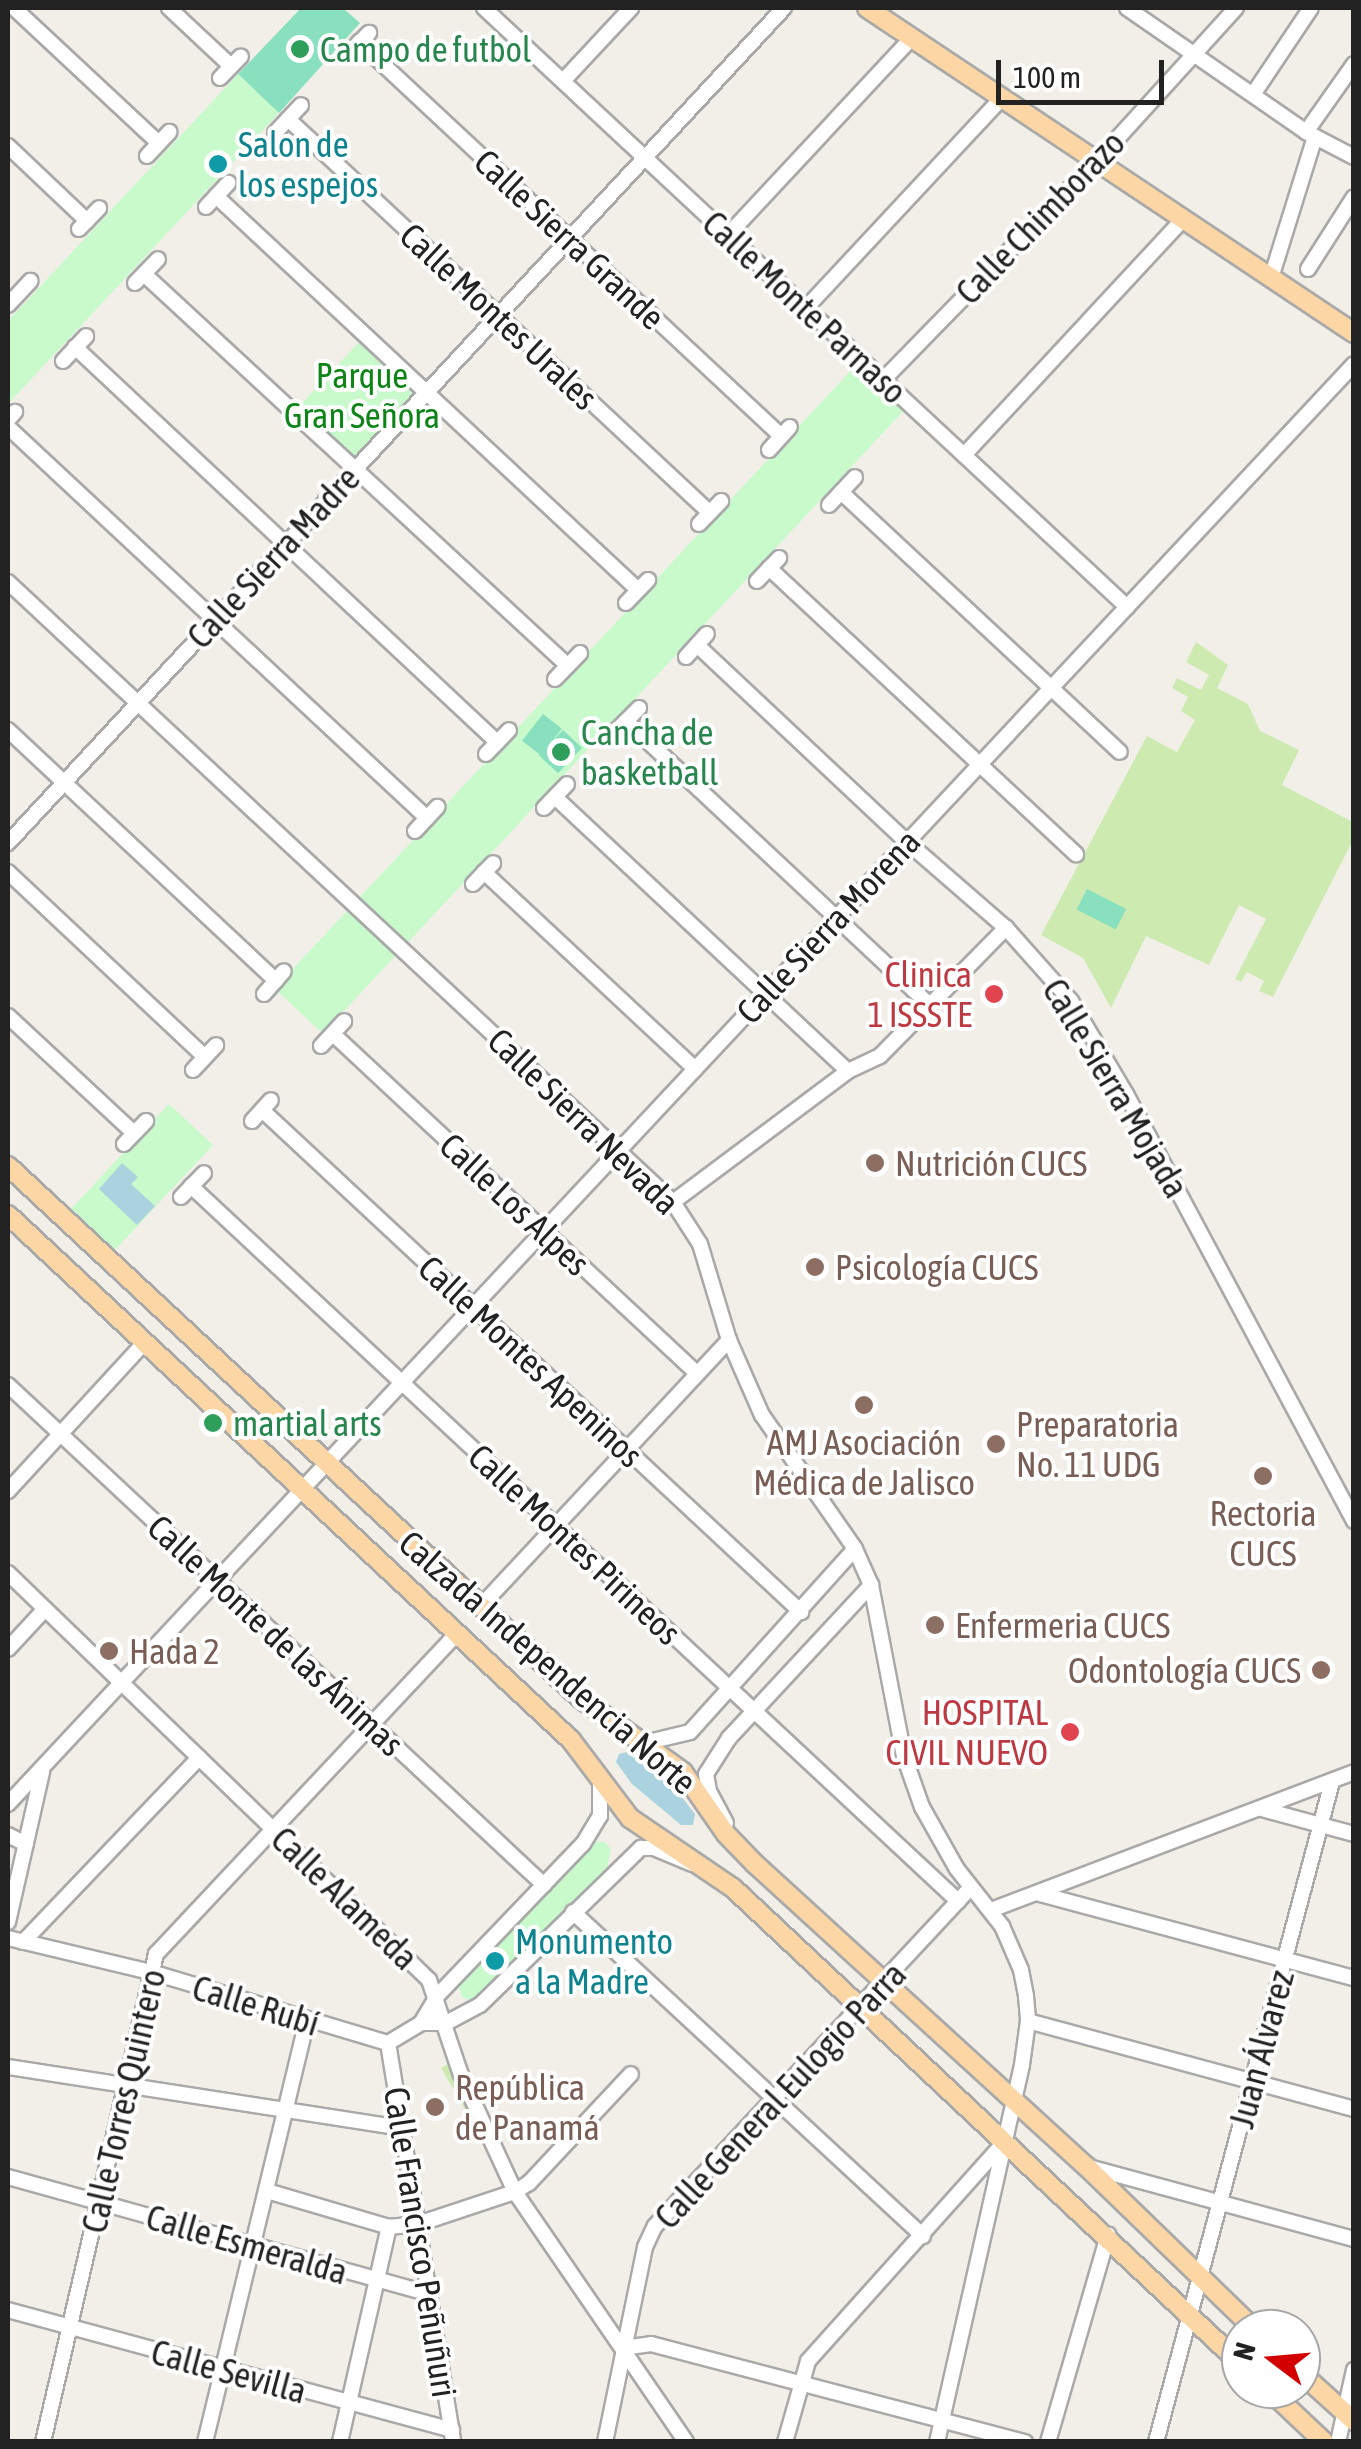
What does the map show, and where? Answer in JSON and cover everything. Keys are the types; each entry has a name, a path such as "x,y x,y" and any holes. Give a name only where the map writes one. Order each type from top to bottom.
{"main road":[{"path":"866,8 1354,334"},
{"name":"Calzada Independencia Norte","path":"8,1166 580,1698 694,1784 726,1834 1086,2167 1232,2309"},
{"name":"Calzada Independencia Norte","path":"8,1215 571,1740 630,1818 733,1888 859,2009 1108,2235 1221,2345"},
{"path":"1321,2391 1348,2417"},
{"path":"1289,2409 1324,2442"}],"street":[{"path":"14,8 164,138 147,156"},
{"path":"168,8 231,67"},
{"name":"Calle Monte Parnaso","path":"485,8 1127,607"},
{"path":"562,81 631,8"},
{"name":"Calle Sierra Madre","path":"8,843 784,8"},
{"path":"1128,8 1310,134 1354,157"},
{"name":"Calle Chimborazo","path":"882,380 1096,162 1236,8"},
{"path":"1254,92 1311,8"},
{"name":"Calle Sierra Grande","path":"348,54 364,38 570,238 786,431 769,450"},
{"path":"728,236 912,38"},
{"path":"1272,278 1310,134 1354,64"},
{"path":"806,308 1002,98"},
{"path":"275,133 301,105"},
{"name":"Calle Montes Urales","path":"288,119 498,315 705,518 722,500"},
{"path":"8,146 83,225 98,208"},
{"path":"228,184 211,202 643,585 626,603"},
{"path":"1308,269 1354,197"},
{"path":"964,455 1183,220"},
{"path":"158,259 139,278 355,469 568,666"},
{"path":"11,295 30,281"},
{"path":"63,361 80,342 492,748 508,730"},
{"name":"Calle Sierra Morena","path":"8,1804 541,1228 766,994 1354,364"},
{"path":"10,420 214,620 432,812 415,831"},
{"path":"829,505 855,476"},
{"path":"841,492 1120,752"},
{"path":"758,581 774,563 1076,854"},
{"name":"Calle Sierra Nevada","path":"8,582 619,1147 673,1202 700,1244 729,1340 762,1414 855,1549 871,1585 912,1779 932,1828 991,1910 1021,1970 1028,2021 1006,2140 937,2442"},
{"name":"Calle Sierra Mojada","path":"686,658 702,640 907,842 1006,928 1072,1002 1126,1094 1354,1521"},
{"path":"556,680 580,653"},
{"path":"639,708 621,726 837,916 931,1006"},
{"path":"8,730 280,976 264,994"},
{"path":"567,784 550,802 848,1071"},
{"path":"473,884 488,868 695,1069"},
{"path":"8,872 211,1051 193,1070"},
{"path":"673,1202 848,1071 880,1056 1006,928"},
{"path":"905,981 958,978"},
{"path":"8,1016 129,1139 146,1121"},
{"path":"321,1046 344,1021"},
{"name":"Calle Los Alpes","path":"333,1034 697,1374"},
{"name":"Calle Montes Apeninos","path":"261,1110 800,1612"},
{"name":"Calle Montes Pirineos","path":"204,1173 186,1192 400,1381 958,1901"},
{"path":"481,1606 729,1340"},
{"path":"8,1491 144,1342"},
{"name":"Calle Monte de las Ánimas","path":"8,1384 544,1884"},
{"path":"644,1743 690,1732 855,1549"},
{"name":"Calle Alameda","path":"8,1573 418,1966 438,1996 461,2076 514,2192 686,2442"},
{"path":"726,1834 725,1819 709,1790 706,1774 754,1710 871,1585"},
{"path":"8,1650 45,1609"},
{"name":"Calle Torres Quintero","path":"43,2442 156,1954 456,1634"},
{"path":"15,1940 199,1758"},
{"path":"8,1922 43,1768"},
{"path":"991,1910 1354,1772"},
{"path":"388,2043 421,2023 438,1996 595,1827 603,1793 598,1776"},
{"name":"Juan Álvarez","path":"1156,2442 1332,1782"},
{"path":"1261,1809 1354,1834"},
{"path":"8,1834 26,1844"},
{"path":"421,2023 446,2023 480,2005 641,1848 654,1848 683,1863 703,1865"},
{"name":"Calle General Eulogio Parra","path":"605,2442 645,2247 655,2226 972,1887"},
{"path":"1040,1894 1354,1978"},
{"path":"573,1912 923,2236"},
{"name":"Calle Rubí","path":"15,1940 152,1972 388,2043"},
{"path":"205,2442 307,2021"},
{"path":"1028,2021 1354,2109"},
{"name":"Calle Francisco Peñuñuri","path":"388,2043 452,2436"},
{"path":"8,2067 124,2088 286,2108 402,2128"},
{"path":"267,2191 388,2227 418,2224 528,2184 630,2074"},
{"path":"785,2442 808,2361 956,2201 1006,2140"},
{"path":"1086,2167 1354,2240"},
{"name":"Calle Esmeralda","path":"8,2177 429,2294"},
{"path":"956,2201 979,2200 988,2213"},
{"path":"340,2442 388,2227"},
{"path":"1048,2442 1108,2235"},
{"name":"Calle Sevilla","path":"8,2310 452,2436"},
{"path":"623,2348 651,2344 1025,2442"},
{"path":"1338,2442 1348,2417 1353,2371"}],"green space":[{"name":"Campo de futbol","path":"301,8 343,8 360,23 279,113 238,74"},
{"path":"238,74 279,113 8,404 8,321"},
{"name":"Parque Gran Señora","path":"361,340 417,393 354,461 298,408"},
{"path":"857,364 905,409 323,1034 275,989"},
{"path":"1196,642 1228,665 1217,688 1248,704 1260,731 1299,750 1282,785 1353,822 1353,840 1273,997 1259,991 1264,981 1247,972 1241,982 1235,979 1266,919 1239,905 1209,965 1146,936 1111,1008 1083,958 1041,935 1147,736 1177,752 1195,720 1181,711 1188,697 1172,688 1177,678 1201,690 1209,675 1186,662"},
{"name":"Cancha de basketball","path":"543,714 562,729 541,756 522,741"},
{"name":"Cancha de basketball","path":"563,730 582,748 558,773 539,756"},
{"path":"1087,889 1126,909 1116,929 1077,909"},
{"path":"169,1104 213,1145 113,1252 69,1212"},
{"path":"592,1841 605,1842 611,1849 607,1867 482,1998 472,2001 462,1997 458,1984"},
{"path":"450,2063 487,2147 441,2068"}],"water":[{"path":"122,1163 138,1177 131,1184 155,1206 137,1225 99,1189"},
{"path":"627,1752 680,1795 695,1814 693,1825 681,1825 632,1784 616,1762 619,1754"}],"place":[{"name":"Campo de futbol","path":"300,49"},
{"name":"Salon de los espejos","path":"218,164"},
{"name":"Cancha de basketball","path":"561,752"},
{"name":"Clinica 1 ISSSTE","path":"994,994"},
{"name":"Nutrición CUCS","path":"875,1163"},
{"name":"Psicología CUCS","path":"815,1267"},
{"name":"AMJ Asociación Médica de Jalisco","path":"864,1405"},
{"name":"martial arts","path":"213,1423"},
{"name":"Preparatoria No. 11 UDG","path":"996,1444"},
{"name":"Rectoria CUCS","path":"1263,1476"},
{"name":"Enfermeria CUCS","path":"935,1625"},
{"name":"Hada 2","path":"109,1651"},
{"name":"Odontología CUCS","path":"1321,1670"},
{"name":"HOSPITAL CIVIL NUEVO","path":"1070,1732"},
{"name":"Monumento a la Madre","path":"495,1961"},
{"name":"República de Panamá","path":"435,2107"}]}
